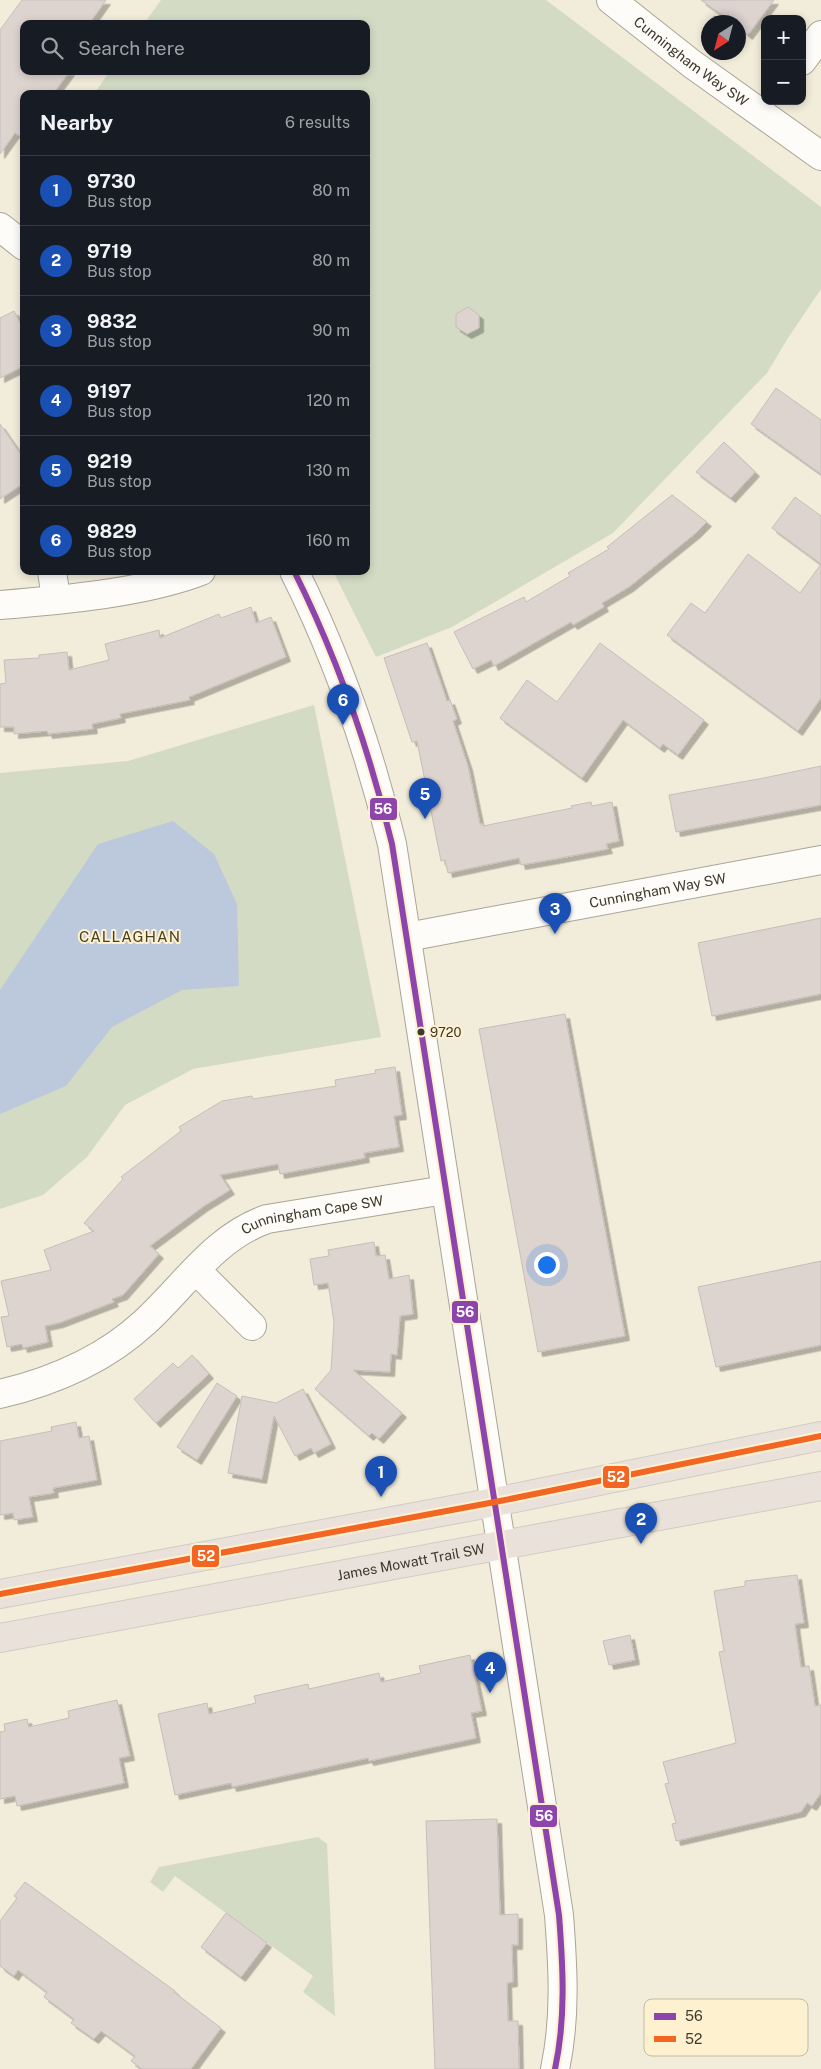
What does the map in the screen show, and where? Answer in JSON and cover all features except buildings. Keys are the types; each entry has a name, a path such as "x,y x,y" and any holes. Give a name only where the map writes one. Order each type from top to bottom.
{"main road":[{"path":"0,1594 495,1502 821,1436"},
{"name":"James Mowatt Trail SW","path":"0,1638 821,1486"}],"street":[{"name":"Cunningham Way SW","path":"611,0 692,64 767,108 821,156"},
{"path":"803,60 821,35"},
{"path":"0,227 20,243"},
{"path":"53,575 56,599"},
{"path":"0,605 124,590 188,575"},
{"path":"296,575 329,647 363,736 392,844 560,1915 564,1981 563,2012 555,2069"},
{"name":"Cunningham Way SW","path":"407,937 821,860"},
{"name":"Cunningham Cape SW","path":"0,1394 50,1381 76,1370 101,1356 128,1337 208,1257 234,1234 248,1226 267,1219 445,1190"},
{"path":"196,1270 252,1326"}],"green space":[{"path":"161,0 546,0 821,207 821,289 767,373 613,533 452,627 376,657 335,575 370,575 370,90 97,90 107,75 370,75 370,20 147,20"},
{"path":"314,705 381,1037 193,1069 125,1105 87,1157 43,1195 0,1209 0,773 128,761"},
{"path":"318,1837 327,1844 335,2016 303,1992 313,1976 175,1876 163,1892 150,1882 159,1867"}],"water":[{"path":"173,821 214,854 237,904 239,986 182,990 112,1027 66,1086 0,1114 0,990 98,844"}],"transit line":[{"name":"56","path":"296,575 325,637 351,705 373,774 392,844 559,1915 562,2012 555,2069"},
{"name":"52","path":"0,1594 495,1502 821,1436"}],"place":[{"name":"9829","path":"343,725"},
{"name":"9219","path":"425,819"},
{"name":"9832","path":"555,934"},
{"name":"9720","path":"421,1032"},
{"name":"9730","path":"381,1497"},
{"name":"9719","path":"641,1544"},
{"name":"9197","path":"490,1693"}],"district":[{"name":"CALLAGHAN","path":"130,937"}]}
